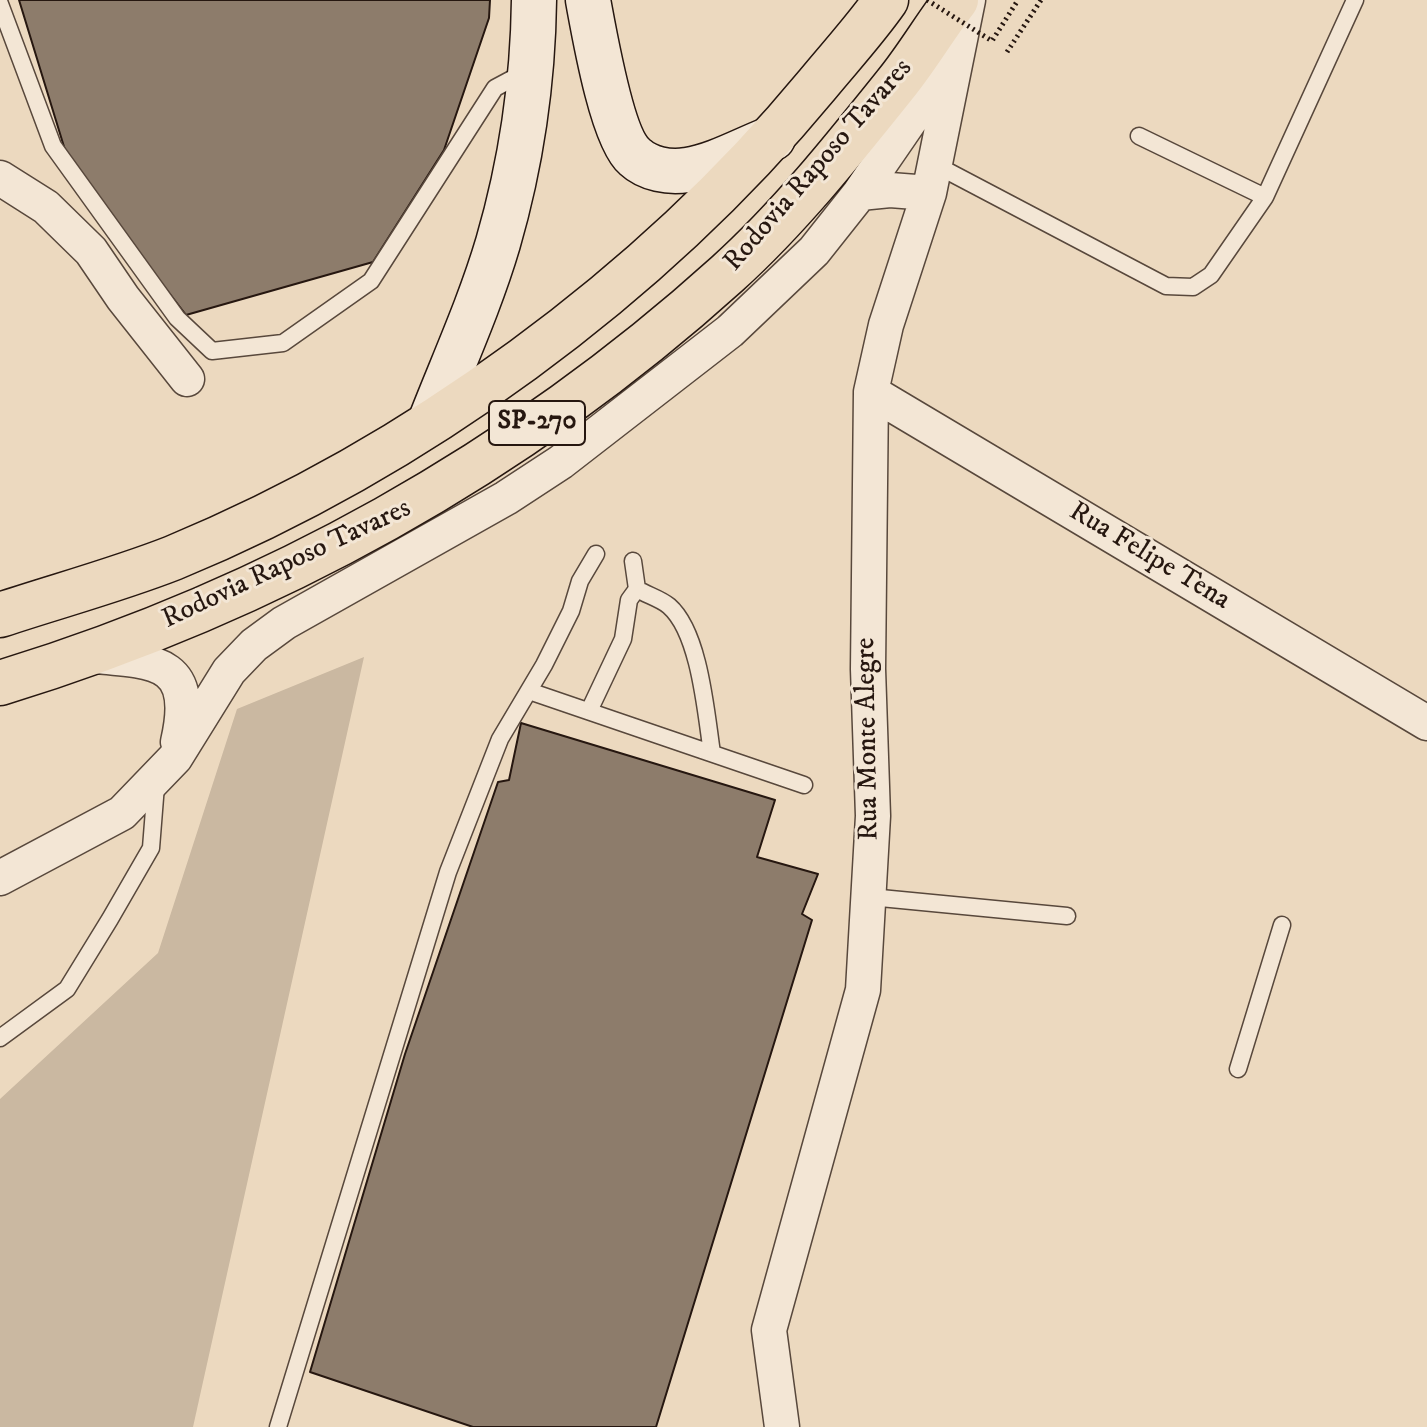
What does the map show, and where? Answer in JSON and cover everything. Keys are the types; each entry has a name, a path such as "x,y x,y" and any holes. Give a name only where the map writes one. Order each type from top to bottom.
{"highway":[{"name":"Rodovia Raposo Tavares","path":"0,615 172,558 355,470 554,336 693,219 773,138 886,0"},
{"name":"Rodovia Raposo Tavares","path":"0,683 90,655 331,551 430,497 630,355 729,272 805,191 898,82 956,0"}],"main road":[{"path":"588,0 597,50 620,130 632,156 653,169 687,170 773,138"},
{"path":"534,5 597,50"},
{"path":"430,422 498,244 523,137 532,69 534,5"}],"street":[{"name":"Rua Monte Alegre","path":"782,1427 769,1330 863,990 873,816 868,669 871,392 886,325 932,179 968,0"},
{"path":"0,878 122,813 166,768 229,671 254,645 284,623 506,498 561,462 730,331 814,251 860,193 959,48"},
{"path":"0,178 46,207 91,251 123,298 187,379"},
{"path":"860,193 890,190 932,179"},
{"name":"Rua Felipe Tena","path":"871,392 1427,723"},
{"path":"90,655 137,659 162,667 180,683 185,704 166,768"}],"lane":[{"path":"932,179 1166,286 1193,287 1211,275 1265,197 1355,0"},
{"path":"0,4 53,146 177,318 212,351 283,343 371,281 495,88 503,81 532,69"},
{"path":"1139,136 1265,197"},
{"path":"278,1427 448,872 500,739 529,691 596,554"},
{"path":"589,711 623,639 629,600 637,589 633,561"},
{"path":"637,589 666,603 677,614 687,635 699,673 712,753"},
{"path":"529,691 804,785"},
{"path":"0,1038 67,989 151,848 166,768"},
{"path":"870,897 1067,916"},
{"path":"1238,1069 1282,925"}],"path":[{"path":"927,0 992,41 1018,0"},
{"path":"1007,52 1041,0"}],"shaded area":[{"path":"364,657 193,1427 0,1427 0,1099 158,953 237,709"}],"building":[{"path":"19,0 490,0 489,18 444,150 373,262 186,315 69,163"},
{"path":"521,723 775,800 757,857 818,874 802,914 812,920 656,1427 473,1427 310,1372 405,1054 498,782 509,780"}]}
